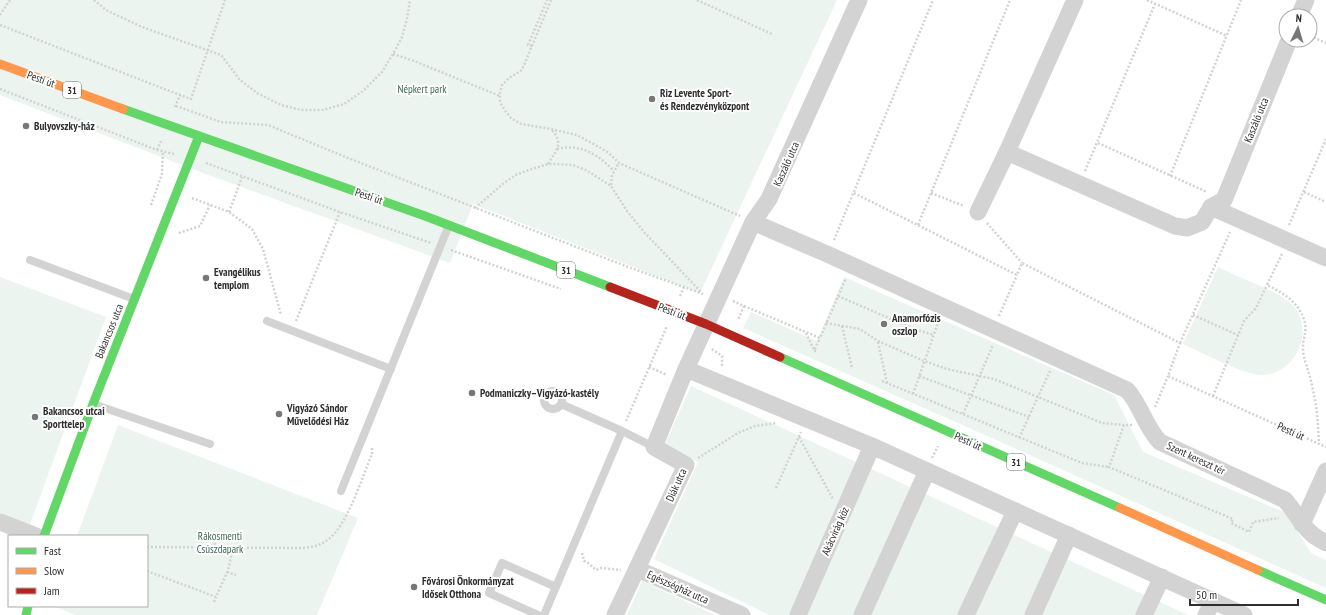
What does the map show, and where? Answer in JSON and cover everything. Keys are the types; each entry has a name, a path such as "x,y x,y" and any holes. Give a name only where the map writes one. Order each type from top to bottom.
{"main road":[{"name":"Pesti út","path":"0,64 449,225 706,324 1326,600"},
{"name":"Bakancsos utca","path":"44,535 93,404 199,136"}],"street":[{"name":"Kaszáló utca","path":"706,324 753,222 770,199 859,0"},
{"path":"978,212 1007,152 1075,0"},
{"name":"Kaszáló utca","path":"1007,152 1175,226 1187,228 1202,222 1217,203 1285,48"},
{"path":"1217,203 1236,218 1326,258"},
{"path":"753,222 996,330"},
{"path":"654,447 706,324"},
{"name":"Szent kereszt tér","path":"996,330 1127,390 1135,398 1152,434 1160,442 1285,500 1294,510 1302,524"},
{"path":"684,375 722,383 872,446 1162,577 1209,608 1244,615"},
{"name":"Akácvirág köz","path":"798,615 872,446"},
{"name":"Diák utca","path":"615,615 686,465 654,447"},
{"path":"862,615 927,471"},
{"path":"1326,471 1302,524 1313,535 1326,543"},
{"path":"966,615 1014,511"},
{"path":"0,522 33,535"},
{"path":"1033,615 1069,535"},
{"name":"Egészségház utca","path":"636,573 742,615"},
{"path":"1144,615 1162,577"}],"lane":[{"path":"341,491 449,225"},
{"path":"30,260 135,300"},
{"path":"267,321 391,369"},
{"path":"93,404 210,444"},
{"path":"561,404 654,447"},
{"path":"544,615 622,431"},
{"path":"538,615 488,593 502,563 556,587"}],"path":[{"path":"0,15 10,0"},
{"path":"94,0 106,10 142,27 221,55 240,80 257,94 281,105 301,110 324,110 344,104 363,91 382,72 402,36 408,19 410,0"},
{"path":"0,25 190,99 225,0"},
{"path":"532,46 528,45 546,0"},
{"path":"551,0 522,70 505,82 501,88 500,102 506,112 521,124 577,135 592,142 609,153 619,163 753,222"},
{"path":"697,0 772,34"},
{"path":"827,254 854,193 933,0"},
{"path":"918,225 1010,0"},
{"path":"1147,0 1227,36"},
{"path":"1170,176 1241,0"},
{"path":"1080,185 1155,4"},
{"path":"393,54 500,96"},
{"path":"0,89 163,151"},
{"path":"157,150 180,95"},
{"path":"176,106 222,122 268,125 475,208 623,265 704,294 644,232 627,211 611,186 586,170 573,165 548,164 516,175 492,192 475,208"},
{"path":"548,164 557,149 558,139 551,129"},
{"path":"1213,396 1244,321 1256,308 1267,285 1326,139"},
{"path":"1098,143 1170,176 1217,203"},
{"path":"557,149 571,147 582,149 603,161 614,171"},
{"path":"611,186 614,171 619,163"},
{"path":"229,212 242,177"},
{"path":"177,192 229,212 252,229 263,249 289,330"},
{"path":"1304,192 1326,202"},
{"path":"854,193 1017,275"},
{"path":"931,193 978,212 1022,263 1180,343"},
{"path":"159,239 200,226 210,205"},
{"path":"289,330 340,212"},
{"path":"826,323 860,329 878,341 924,361 947,369 994,379 1102,423 1124,425 1148,424 1180,343 1236,218"},
{"path":"963,414 1022,263"},
{"path":"814,351 851,265"},
{"path":"1267,285 1281,292 1298,308 1303,317 1306,332 1303,348 1305,363 1312,385 1317,412 1319,444"},
{"path":"838,296 914,329 934,335"},
{"path":"744,306 820,338"},
{"path":"913,394 944,307"},
{"path":"1193,314 1238,335"},
{"path":"842,326 852,368"},
{"path":"622,431 666,327"},
{"path":"806,332 814,351 820,354"},
{"path":"699,340 722,356 722,383"},
{"path":"878,341 887,383"},
{"path":"1020,438 1056,357"},
{"path":"845,365 857,370"},
{"path":"649,367 684,375"},
{"path":"919,376 1029,417"},
{"name":"Pesti út","path":"1168,376 1326,447"},
{"path":"881,381 1082,463 1110,467 1233,519 1231,524 1249,532 1254,522 1280,518"},
{"path":"776,488 807,419"},
{"path":"686,465 738,433 755,426 777,423"},
{"path":"1110,467 1124,425"},
{"path":"799,437 842,515"},
{"path":"148,547 303,548 325,542 337,531 347,513 372,454 373,441"},
{"path":"214,539 215,547"},
{"path":"575,543 580,547 584,561 596,570 601,568 636,573"},
{"path":"214,602 227,572 231,557 230,547"},
{"path":"148,571 216,597"},
{"path":"227,572 236,575"}],"green space":[{"name":"Népkert park","path":"0,0 837,0 700,293 473,204 450,263 203,173 0,95"},
{"path":"1218,267 1278,295 1287,300 1296,310 1301,321 1303,333 1295,356 1286,366 1276,372 1263,375 1245,372 1211,358 1183,344"},
{"name":"Bakancsos utcai Sporttelep","path":"0,277 106,317 29,527 0,516"},
{"path":"844,277 1114,395 1143,452 1286,513 1311,553 1326,560 1326,588 743,328 751,312 817,341"},
{"path":"691,386 1188,615 769,615 654,559 698,462 665,444"},
{"name":"Rákosmenti Csúszdapark","path":"118,425 358,518 317,615 75,615 55,607 148,607 148,535 77,535"},
{"path":"642,581 715,615 627,615"}],"traffic: fast":[{"path":"123,109 425,216 610,287"},
{"path":"44,535 93,404 199,136"},
{"path":"780,357 1120,508"},
{"path":"1258,570 1326,600"},
{"path":"26,615 28,607"}],"traffic: slow":[{"path":"0,64 123,109"},
{"path":"1120,508 1258,570"}],"traffic: jam":[{"path":"610,287 706,324 780,357"}],"place":[{"name":"Riz Levente Sport- és Rendezvényközpont","path":"652,99"},
{"name":"Bulyovszky-ház","path":"26,126"},
{"name":"Evangélikus templom","path":"206,278"},
{"name":"Anamorfózis oszlop","path":"884,324"},
{"name":"Podmaniczky–Vigyázó-kastély","path":"472,393"},
{"name":"Vigyázó Sándor Művelődési Ház","path":"279,414"},
{"name":"Bakancsos utcai Sporttelep","path":"35,417"},
{"name":"Fővárosi Önkormányzat Idősek Otthona","path":"414,587"}]}
